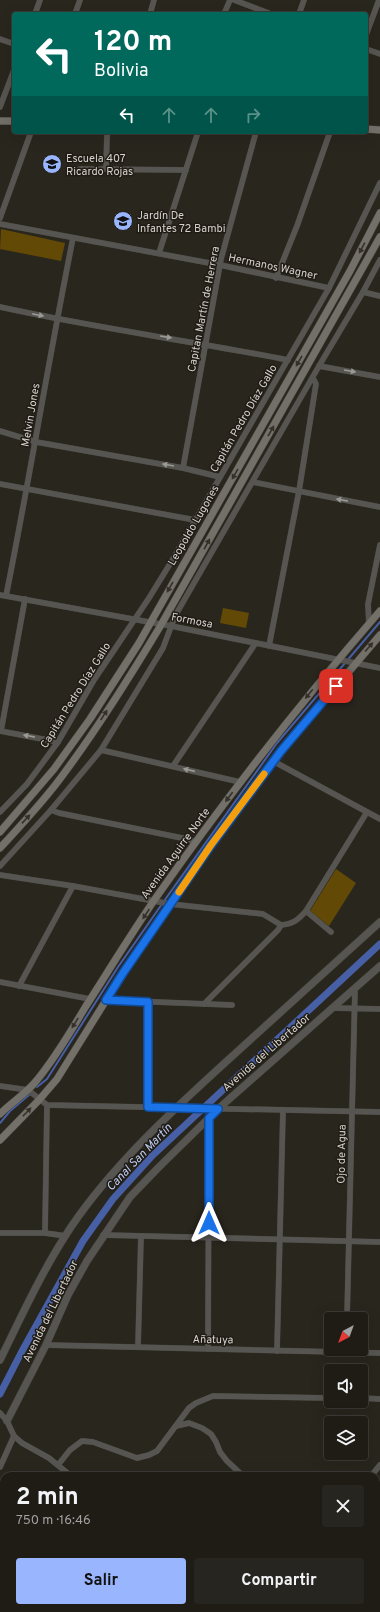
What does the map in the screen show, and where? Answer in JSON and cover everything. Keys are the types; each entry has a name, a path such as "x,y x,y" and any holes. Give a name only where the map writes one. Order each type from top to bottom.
{"main road":[{"path":"0,121 12,121"},
{"path":"368,129 380,130"},
{"name":"Leopoldo Lugones","path":"0,832 54,769 90,719 139,643 350,271 380,213"},
{"name":"Leopoldo Lugones","path":"0,848 38,806 65,773 130,676 161,625 380,237"},
{"name":"Avenida Aguirre Norte","path":"0,1114 28,1090 38,1079 58,1051 195,842 267,746 380,611"},
{"path":"0,1140 57,1079 167,904 273,761 352,663 380,635"}],"street":[{"path":"36,12 40,0"},
{"path":"76,12 80,0"},
{"path":"151,12 154,0"},
{"path":"225,12 230,0"},
{"path":"234,0 267,12"},
{"path":"300,12 304,0"},
{"path":"368,30 379,0"},
{"path":"0,39 12,43"},
{"path":"368,50 380,54"},
{"path":"0,108 12,75"},
{"path":"0,218 30,134"},
{"path":"106,169 108,134"},
{"path":"159,253 197,134"},
{"name":"Capitan Martín de Herrera","path":"183,468 220,264 255,134"},
{"path":"276,278 297,226 329,134"},
{"path":"80,169 186,170"},
{"name":"Capitán Pedro Díaz Gallo","path":"0,812 27,784 58,742 94,680 173,559 194,520 329,288 380,183"},
{"name":"Hermanos Wagner","path":"0,224 220,264 276,278 329,288"},
{"name":"Melvin Jones","path":"3,595 27,489 56,319 74,238"},
{"path":"0,866 51,810 101,750 163,648 175,616 363,292 380,260"},
{"path":"363,292 380,296"},
{"path":"0,307 56,319 206,344 288,360"},
{"path":"319,366 380,377"},
{"path":"269,646 299,491 316,384 312,378"},
{"path":"0,431 36,442 183,468 220,477"},
{"path":"253,482 380,507"},
{"path":"0,484 194,520"},
{"path":"369,624 368,604 380,545"},
{"name":"Formosa","path":"3,595 171,626 380,668"},
{"path":"25,599 1,731 58,742"},
{"path":"172,766 255,644"},
{"path":"101,750 240,782"},
{"path":"273,761 380,819"},
{"path":"51,810 195,842"},
{"path":"0,875 72,886 167,904 262,914 281,925 291,924 298,921 306,911 367,812"},
{"path":"18,986 72,886"},
{"path":"306,911 331,932"},
{"name":"Avenida del Libertador","path":"0,1360 4,1346 46,1268 66,1236 96,1194 175,1108 380,922"},
{"path":"204,1004 278,930 281,925"},
{"name":"Avenida del Libertador","path":"7,1421 46,1345 68,1295 87,1260 130,1197 218,1109 380,966"},
{"path":"0,982 90,1000"},
{"name":"Ojo de Agua","path":"347,1312 355,989"},
{"path":"106,1000 232,1005"},
{"path":"148,1002 148,1107"},
{"path":"333,1008 380,1009"},
{"path":"0,1086 28,1090 47,1105 380,1112"},
{"path":"45,1233 47,1105"},
{"path":"277,1350 283,1110"},
{"path":"208,1349 209,1118"},
{"path":"0,1233 45,1233 66,1236"},
{"path":"103,1235 380,1242"},
{"path":"138,1347 141,1236"},
{"name":"Añatuya","path":"46,1345 324,1351"},
{"name":"Añatuya","path":"368,1352 380,1353"},
{"path":"58,1465 70,1450 82,1441 93,1442 137,1458 149,1455 157,1451 189,1408 196,1403 213,1396 324,1398"},
{"path":"368,1398 380,1399"},
{"path":"0,1413 7,1421 14,1436 22,1443 40,1452 66,1472"},
{"path":"176,1426 189,1423 211,1434 220,1452 239,1472"},
{"path":"0,1467 14,1436"}],"shaded area":[{"path":"1,229 65,243 61,261 0,249"},
{"path":"223,608 249,613 246,628 220,623"},
{"path":"336,869 356,883 329,926 310,911"}],"waterway":[{"path":"37,1087 47,1079 118,967 277,743 380,622"},
{"name":"Canal San Martín","path":"0,1394 83,1241 113,1199 153,1155 380,944"},
{"path":"0,1123 10,1111 29,1095"}],"slow traffic":[{"path":"179,892 211,845 264,774"}],"place":[{"name":"Escuela 407 Ricardo Rojas","path":"52,164"},
{"name":"Jardín De Infantes 72 Bambi","path":"123,221"}],"route":[{"path":"209,1223 209,1118 218,1109 148,1107 148,1002 106,1000 211,845 281,751 336,686"}]}
